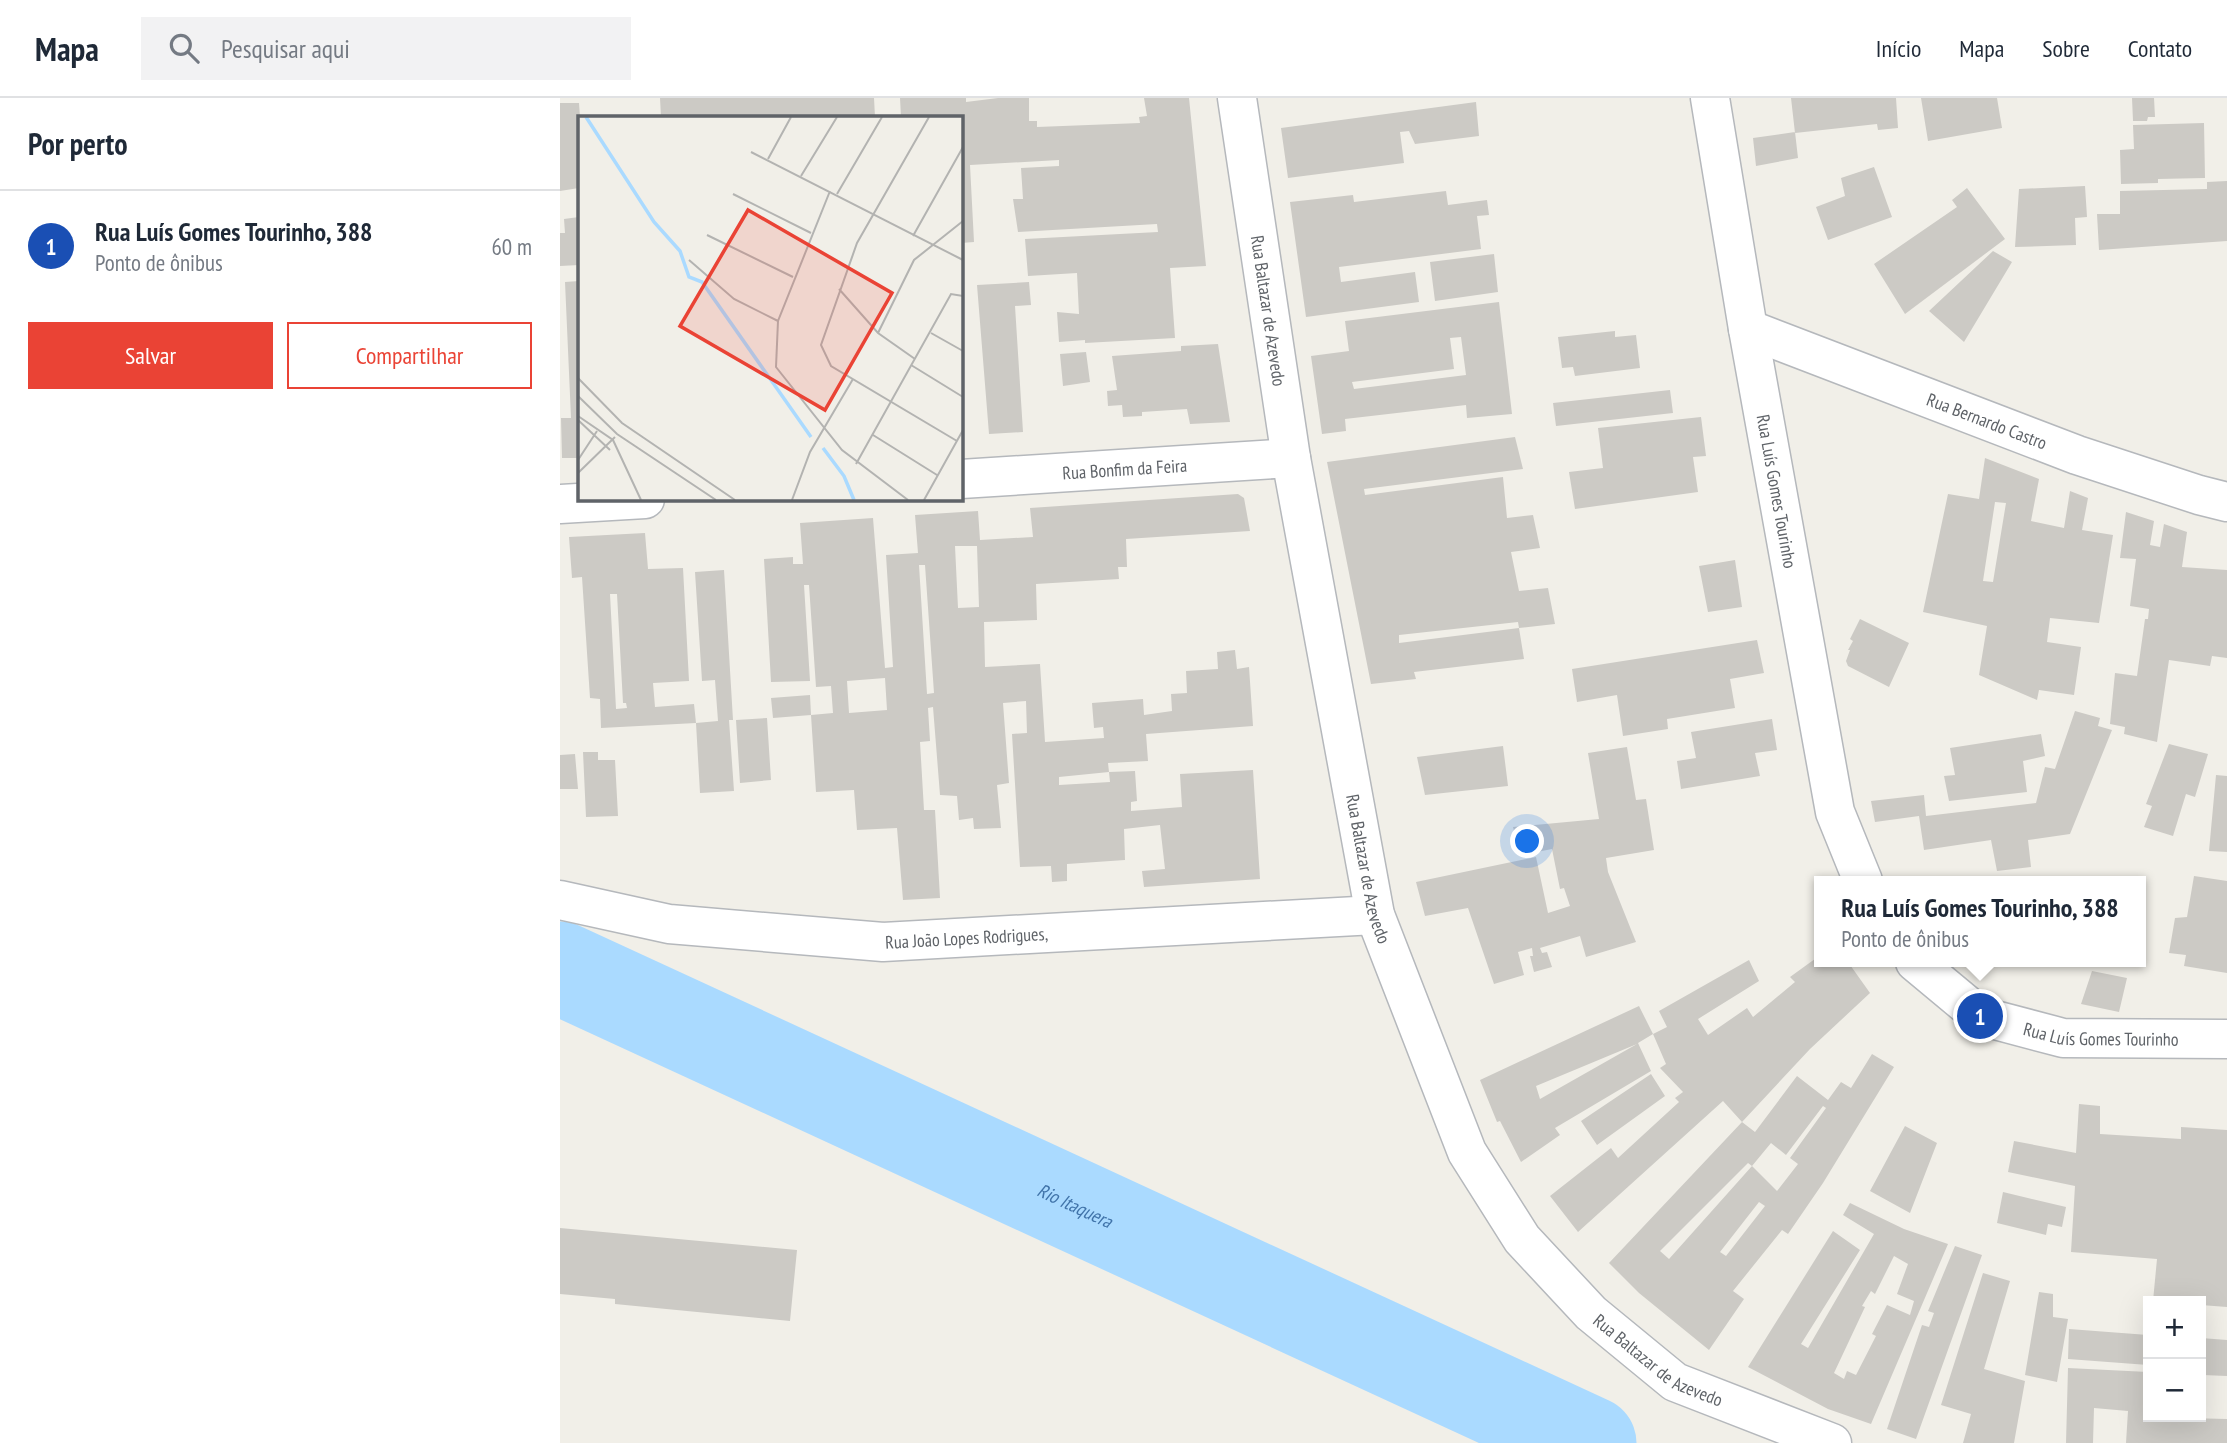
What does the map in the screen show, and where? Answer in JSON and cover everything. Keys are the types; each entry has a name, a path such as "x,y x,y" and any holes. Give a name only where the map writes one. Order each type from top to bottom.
{"street":[{"name":"Rua Baltazar de Azevedo","path":"1237,98 1291,458 1375,915 1467,1152 1522,1239 1591,1313 1675,1382 1832,1443"},
{"name":"Rua Luís Gomes Tourinho","path":"1710,98 1748,329 1835,812 1861,876"},
{"name":"Rua Bernardo Castro","path":"1748,329 2077,455 2227,502"},
{"name":"Rua Bonfim da Feira","path":"962,479 1291,458"},
{"path":"560,504 628,500"},
{"name":"Rua João Lopes Rodrigues,","path":"560,901 669,924 883,942 1375,915"},
{"name":"Rua Luís Gomes Tourinho","path":"1921,967 1980,1016 2063,1038 2227,1039"}],"building":[{"path":"660,98 874,98 875,116 661,116"},
{"path":"900,98 966,98 966,102 1029,98 1029,121 1037,121 1037,127 1140,123 1139,117 1147,116 1144,98 1189,98 1206,266 1170,268 1175,338 1059,342 1057,312 1079,314 1077,273 1028,276 1025,239 1158,232 1157,224 1018,232 1013,199 1023,199 1021,168 1059,166 1059,160 970,165 974,242 962,243 962,116 901,116"},
{"path":"1791,98 1896,98 1898,128 1878,130 1877,124 1795,133"},
{"path":"1921,98 1997,98 2002,128 1928,141"},
{"path":"2132,98 2154,98 2155,117 2148,117 2147,121 2133,121"},
{"path":"1476,102 1479,136 1415,144 1409,131 1400,132 1404,163 1288,178 1281,128"},
{"path":"560,103 579,103 578,188 560,191"},
{"path":"2204,123 2205,178 2158,179 2158,183 2121,184 2120,150 2134,149 2133,125"},
{"path":"1795,132 1798,158 1756,166 1753,138"},
{"path":"1874,167 1892,217 1828,240 1816,207 1845,196 1841,178"},
{"path":"2227,181 2227,241 2099,250 2097,214 2120,214 2120,191 2207,189 2207,182"},
{"path":"2085,186 2087,217 2075,218 2076,245 2015,247 2019,189"},
{"path":"1967,188 2005,239 1905,314 1874,264 1957,207 1952,200"},
{"path":"1446,191 1448,205 1487,200 1489,215 1477,216 1481,249 1339,267 1341,282 1415,272 1419,302 1306,317 1290,202 1353,195 1354,202"},
{"path":"578,217 578,265 560,266 560,233 565,233 564,219"},
{"path":"1993,251 2012,262 1964,342 1929,311"},
{"path":"1494,254 1498,292 1435,301 1430,262"},
{"path":"578,281 578,458 562,458 561,418 571,418 565,282"},
{"path":"1029,282 1031,305 1015,306 1023,432 989,434 977,285"},
{"path":"1499,302 1512,414 1467,418 1466,405 1345,419 1346,431 1322,434 1311,356 1349,351 1345,321","holes":["1461,337 1466,375 1354,389 1352,382 1454,369 1450,338"]},
{"path":"1615,331 1615,337 1636,335 1640,368 1575,376 1573,367 1562,368 1558,337"},
{"path":"1218,344 1230,422 1190,424 1187,409 1142,412 1142,416 1123,417 1122,405 1108,406 1107,391 1117,390 1112,356 1181,351 1181,346"},
{"path":"1086,352 1090,382 1063,386 1060,354"},
{"path":"1670,390 1673,413 1556,426 1553,403"},
{"path":"1701,417 1706,456 1693,457 1698,492 1575,509 1569,472 1603,468 1598,428"},
{"path":"1515,437 1523,469 1364,489 1365,495 1503,477 1507,518 1533,515 1540,548 1511,552 1519,591 1548,588 1555,624 1519,628 1524,659 1414,672 1416,679 1371,684 1327,462","holes":["1518,622 1519,628 1399,643 1399,635"]},
{"path":"1985,458 2039,479 2031,521 2064,528 2070,491 2088,498 2082,530 2113,535 2099,623 2050,618 2047,642 2081,647 2074,695 2039,690 2037,700 1979,675 1987,626 1923,612 1948,494 1979,499","holes":["1995,502 2006,503 1993,582 1983,581"]},
{"path":"1238,494 1244,498 1250,531 1126,539 1127,567 1118,567 1119,579 1036,584 1037,620 984,622 985,667 1040,664 1045,742 1104,738 1103,727 1094,728 1092,703 1143,699 1144,715 1172,711 1171,694 1187,693 1186,671 1218,669 1217,652 1235,650 1237,669 1249,667 1253,726 1146,734 1148,761 1108,763 1109,772 1135,771 1137,801 1131,802 1131,811 1182,807 1180,774 1253,770 1260,879 1144,887 1142,871 1165,869 1160,825 1124,829 1125,860 1067,864 1067,881 1052,882 1051,866 1020,867 1012,734 1027,733 1026,701 1003,703 1009,783 997,785 1001,828 974,829 973,818 959,820 957,796 940,795 933,707 928,708 930,741 920,742 924,810 935,810 940,898 903,900 897,828 857,830 854,790 816,792 811,715 833,713 831,686 816,687 809,585 804,585 810,681 771,682 764,559 793,557 793,564 803,564 800,523 873,518 885,668 893,667 886,555 918,553 915,515 978,511 980,540 1033,537 1030,508","holes":["955,546 977,546 979,607 958,608","919,565 925,565 934,693 927,694","885,678 887,710 849,713 847,681","1109,772 1110,782 1059,785 1059,777"]},
{"path":"2126,512 2154,521 2150,545 2160,547 2164,524 2187,532 2182,567 2227,570 2227,658 2212,656 2210,666 2169,660 2157,742 2124,734 2125,727 2110,724 2115,673 2137,676 2145,619 2148,619 2149,609 2130,606 2136,559 2120,558"},
{"path":"645,533 648,569 683,568 689,681 653,683 655,707 694,704 696,723 601,728 600,699 590,698 582,577 572,578 569,537","holes":["610,594 617,594 623,703 626,703 627,708 616,709"]},
{"path":"1735,560 1742,607 1708,612 1699,566"},
{"path":"724,570 733,720 729,720 734,791 700,793 696,723 718,721 715,680 702,681 695,572"},
{"path":"1860,619 1909,643 1889,687 1848,666 1848,650 1853,641 1850,639"},
{"path":"1757,640 1764,673 1730,679 1735,708 1667,719 1668,729 1623,736 1617,695 1577,702 1572,669"},
{"path":"810,695 811,715 773,718 771,698"},
{"path":"2075,711 2100,718 2098,726 2112,730 2070,834 2028,840 2031,867 1997,871 1991,840 1924,850 1919,816 1875,822 1871,801 1924,795 1926,816 2036,803 2045,767 2055,769"},
{"path":"767,718 771,780 740,783 736,720"},
{"path":"1772,719 1777,750 1755,753 1760,776 1681,789 1677,761 1696,758 1691,732"},
{"path":"2041,734 2045,756 2023,761 2027,792 1949,801 1944,776 1955,775 1950,748"},
{"path":"2169,744 2208,754 2195,797 2186,794 2173,836 2144,827 2152,806 2146,804"},
{"path":"1503,746 1508,786 1425,795 1417,757"},
{"path":"1627,747 1636,800 1646,799 1654,850 1606,858 1608,872 1636,942 1586,957 1580,936 1540,948 1542,953 1547,952 1552,967 1534,972 1530,956 1533,956 1532,948 1518,952 1524,975 1494,984 1468,908 1425,916 1416,882 1536,857 1548,913 1570,906 1564,888 1560,889 1552,849 1537,852 1535,840 1517,843 1513,827 1599,819 1588,753"},
{"path":"583,752 598,752 598,760 615,760 618,816 586,817"},
{"path":"575,754 578,789 560,789 560,755"},
{"path":"2216,775 2227,776 2227,852 2209,851"},
{"path":"2194,876 2227,881 2227,973 2184,966 2186,955 2169,953 2175,918 2187,917"},
{"path":"1749,960 1759,981 1698,1019 1708,1035 1747,1008 1753,1017 1795,982 1790,977 1814,960 1814,967 1852,967 1870,993 1810,1049 1742,1122 1723,1101 1578,1232 1550,1196 1611,1148 1618,1158 1679,1102 1675,1098 1683,1092 1660,1068 1666,1064 1653,1034 1667,1027 1659,1011"},
{"path":"2092,971 2127,978 2119,1012 2081,1004"},
{"path":"1639,1006 1653,1034 1638,1043 1651,1071 1555,1128 1560,1135 1521,1162 1500,1121 1497,1122 1480,1080","holes":["1637,1044 1540,1099 1536,1086"]},
{"path":"1872,1054 1894,1067 1823,1183 1788,1234 1782,1230 1733,1291 1744,1299 1709,1350 1639,1293 1609,1263 1742,1122 1755,1132 1797,1076 1828,1100 1841,1082 1851,1088","holes":["1823,1106 1826,1108 1790,1158 1798,1164 1777,1191 1752,1166 1771,1143 1786,1155","1748,1163 1752,1166 1669,1259 1660,1251","1759,1202 1765,1206 1726,1256 1720,1252"]},
{"path":"1651,1074 1665,1096 1597,1145 1581,1121"},
{"path":"2079,1104 2100,1106 2100,1134 2181,1139 2181,1127 2227,1130 2227,1307 2206,1305 2206,1296 2153,1296 2157,1259 2071,1252 2075,1186 2008,1172 2014,1141 2076,1153"},
{"path":"1905,1126 1937,1143 1910,1213 1870,1191"},
{"path":"2003,1192 2066,1207 2062,1227 2048,1224 2046,1235 1997,1223"},
{"path":"1850,1203 1904,1229 1948,1244 1871,1424 1828,1409 1748,1367 1833,1231 1860,1250 1801,1344 1808,1348 1874,1234 1843,1215","holes":["1894,1256 1908,1264 1897,1294 1914,1301 1910,1315 1887,1305 1872,1334 1876,1336 1856,1375 1847,1371 1844,1379 1834,1373 1865,1307 1862,1306 1871,1291 1875,1294"]},
{"path":"560,1228 797,1250 790,1321 615,1304 615,1299 560,1294"},
{"path":"1955,1246 1982,1255 1916,1439 1887,1429 1922,1325 1929,1327 1934,1313 1928,1311"},
{"path":"1983,1273 2010,1281 1984,1369 2025,1381 2014,1443 1963,1443 1971,1414 1941,1405"},
{"path":"2039,1292 2053,1294 2053,1317 2068,1319 2057,1382 2025,1375"},
{"path":"2069,1329 2143,1335 2143,1365 2068,1359"},
{"path":"2206,1338 2227,1340 2227,1376 2206,1375"},
{"path":"2068,1368 2143,1372 2143,1422 2206,1422 2206,1418 2227,1419 2227,1443 2126,1443 2128,1411 2094,1408 2093,1443 2066,1443"}],"waterway":[{"name":"Rio Itaquera","path":"560,968 1590,1443"}],"place":[{"name":"Rua Luís Gomes Tourinho, 388","path":"1980,1016"}]}
